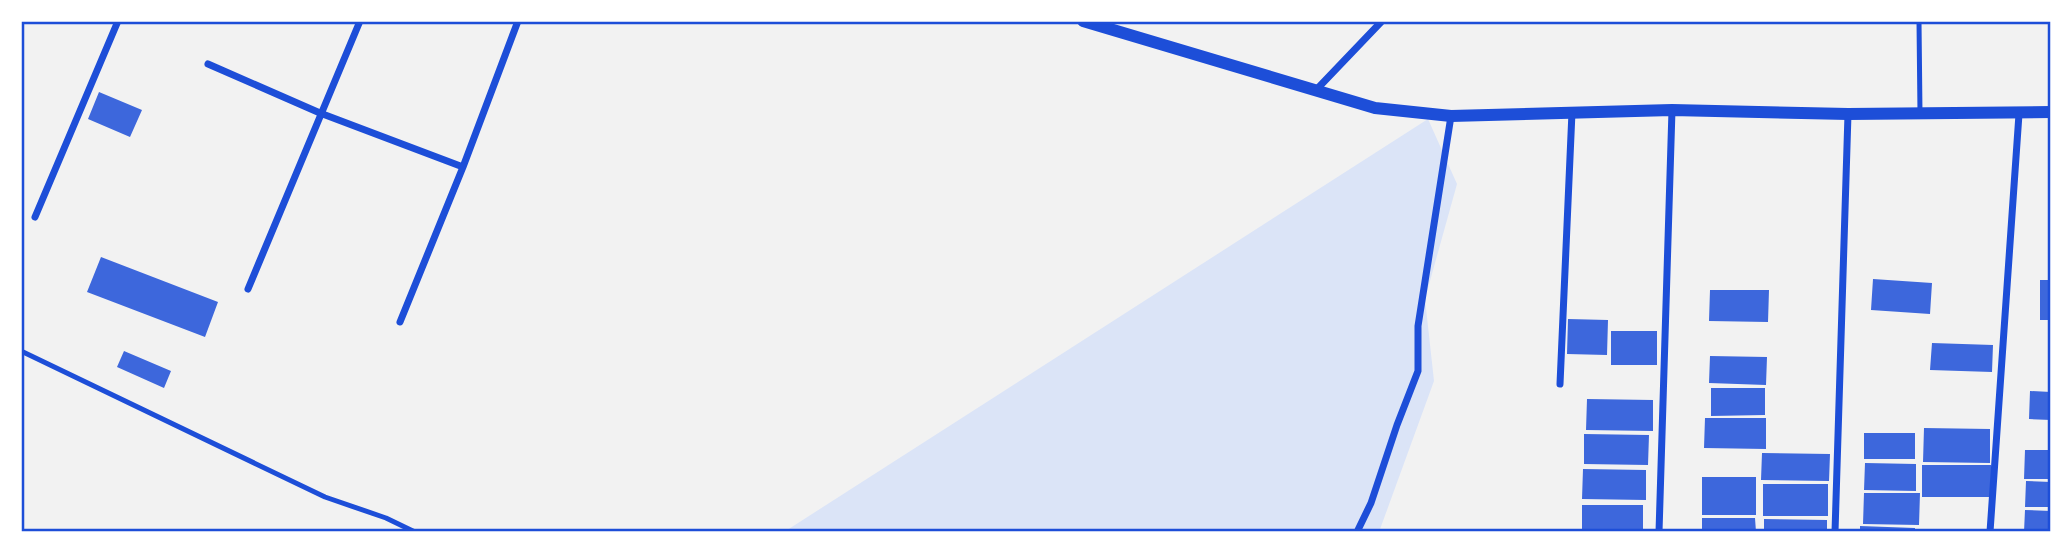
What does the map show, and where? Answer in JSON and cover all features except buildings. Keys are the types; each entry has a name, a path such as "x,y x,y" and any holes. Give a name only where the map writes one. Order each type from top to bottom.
{"street":[{"path":"35,217 118,21"},
{"path":"248,289 360,21"},
{"path":"400,322 518,21"},
{"path":"1083,21 1375,108 1451,116 1672,110 1848,114 2051,112"},
{"path":"1368,21 1374,29"},
{"path":"1317,89 1382,21"},
{"path":"208,64 320,113 463,167"},
{"path":"1659,532 1672,110"},
{"path":"1560,384 1572,111"},
{"path":"1835,532 1848,114"},
{"path":"1990,532 2019,114"},
{"path":"1357,532 1371,503 1418,371 1418,326 1451,116"}],"lane":[{"path":"1919,21 1920,114"},
{"path":"21,351 325,497 386,518 415,532"}],"shaded area":[{"path":"1428,119 1457,184 1425,299 1434,381 1379,532 784,532"}]}
